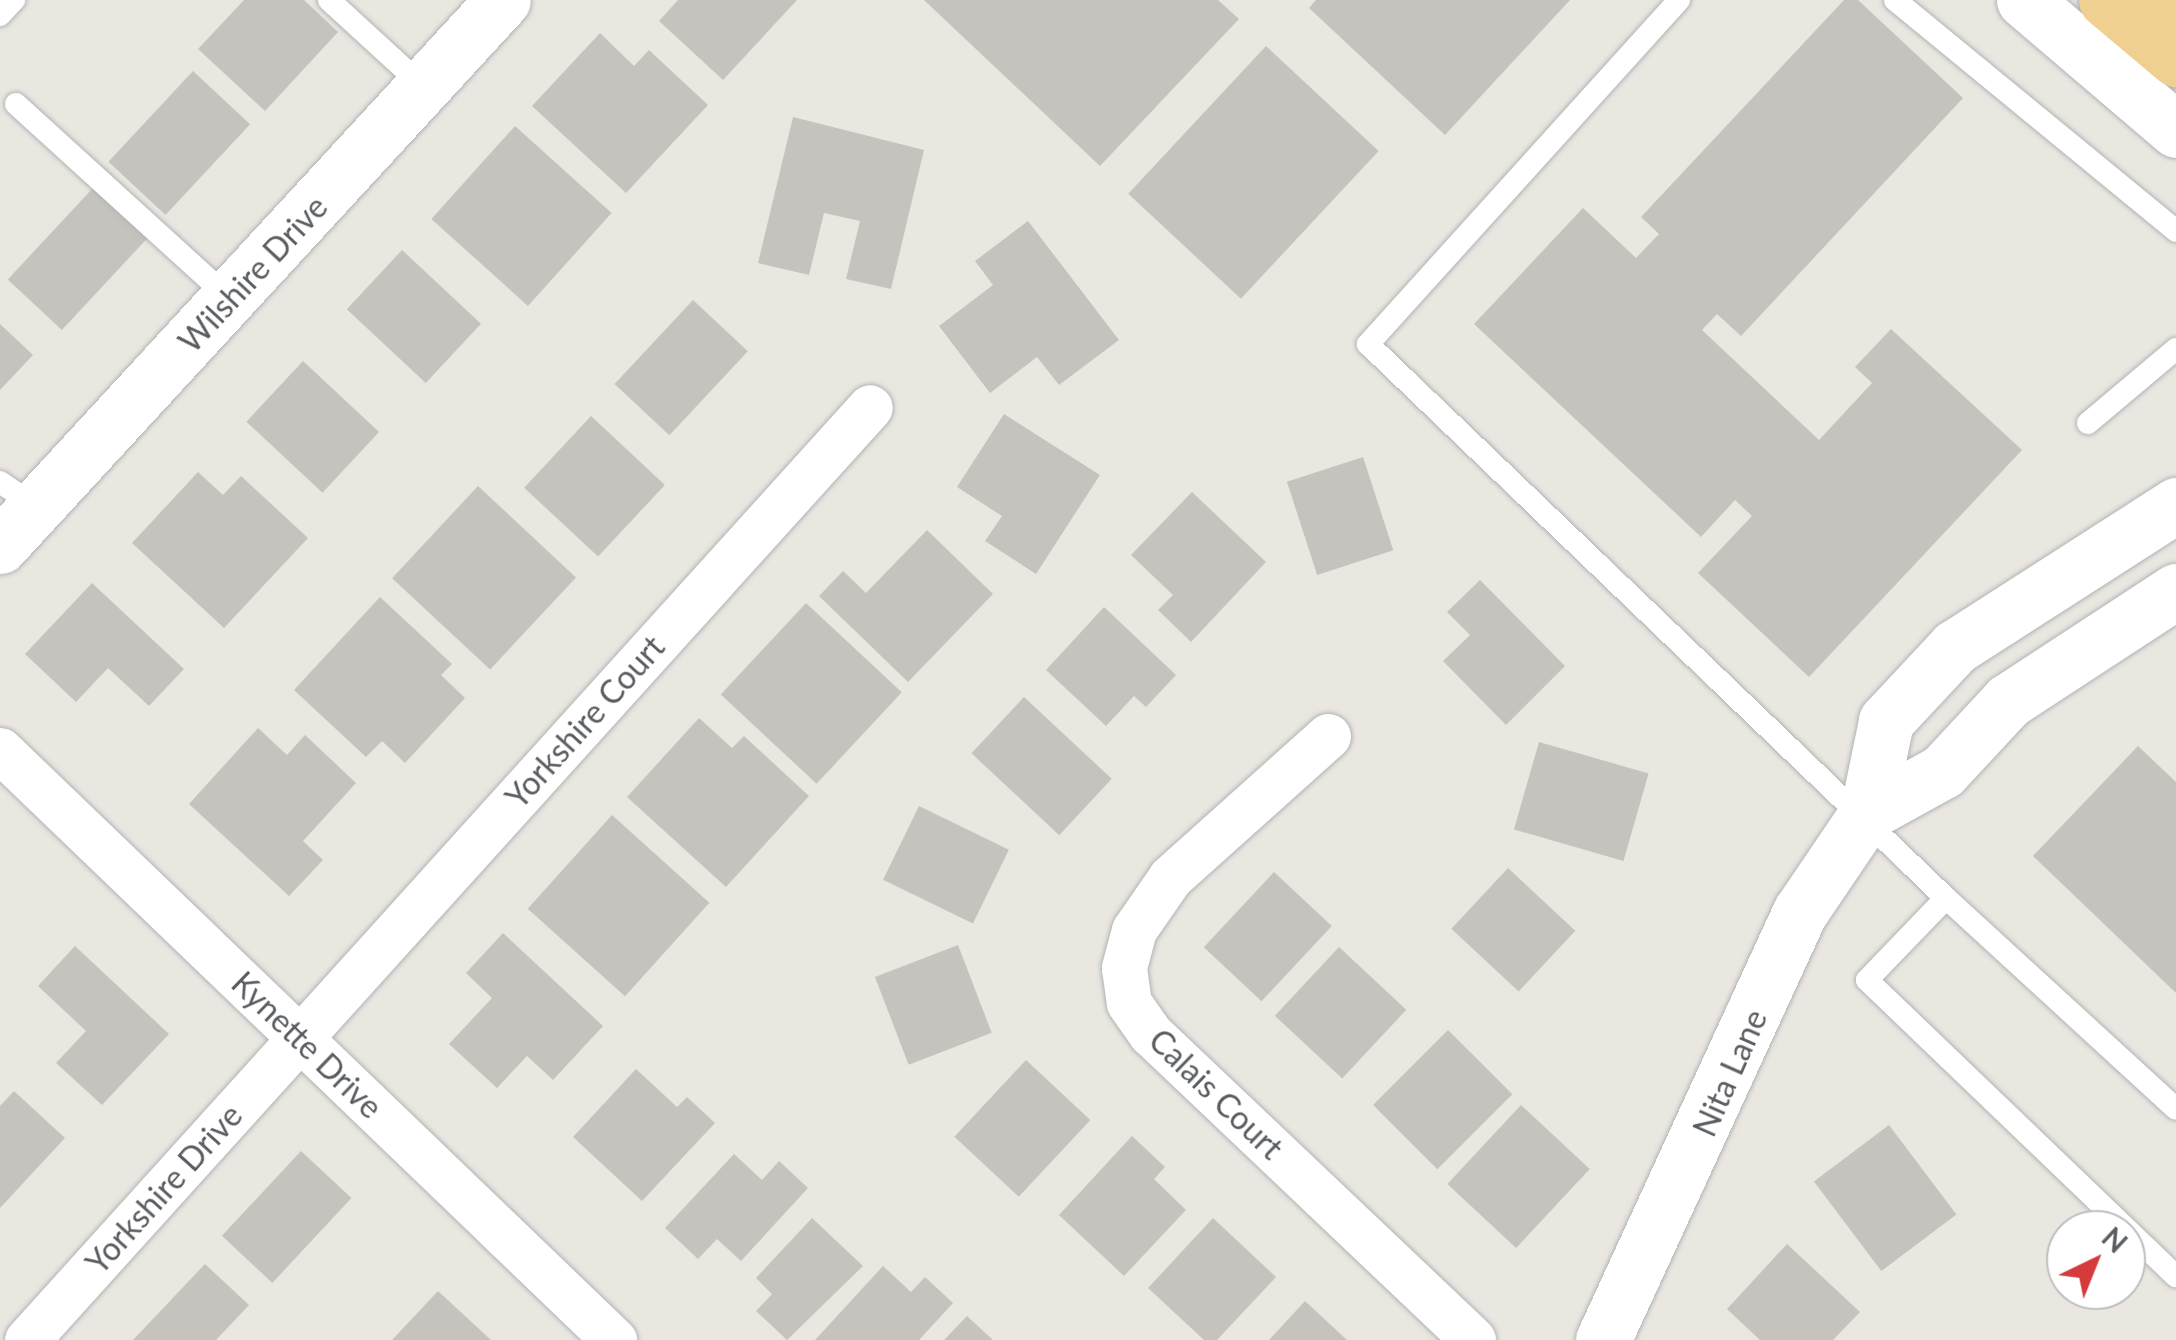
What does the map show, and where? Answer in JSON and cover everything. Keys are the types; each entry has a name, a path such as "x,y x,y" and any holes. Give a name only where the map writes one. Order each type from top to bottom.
{"highway":[{"path":"2106,0 2176,59"}],"street":[{"name":"Wilshire Drive","path":"0,546 18,494 230,298 502,0"},
{"path":"2024,0 2176,130"},
{"name":"Yorkshire Court","path":"300,1038 870,407"},
{"name":"Nita Lane","path":"1603,1340 1800,912 1867,813 1886,721 1956,647 2176,505"},
{"name":"Nita Lane","path":"1867,813 1943,772 2008,701 2176,591"},
{"name":"Calais Court","path":"1328,736 1170,878 1134,930 1124,968 1129,1002 1151,1034 1473,1340"},
{"name":"Kynette Drive","path":"0,750 614,1340"},
{"name":"Yorkshire Drive","path":"28,1340 300,1038"}],"lane":[{"path":"0,15 14,0"},
{"path":"329,0 424,87"},
{"path":"1679,0 1368,344 1812,774 1867,813 1946,898 2176,1108"},
{"path":"1895,0 2176,231"},
{"path":"16,104 230,298"},
{"path":"2088,423 2176,349"},
{"path":"1946,898 1867,980 2176,1276"}],"building":[{"path":"244,0 304,0 338,32 265,111 198,49"},
{"path":"678,0 797,0 723,80 659,21"},
{"path":"924,0 1218,0 1239,19 1100,166"},
{"path":"1316,0 1570,0 1445,135 1309,8"},
{"path":"1844,0 1858,0 1963,98 1741,336 1717,314 1702,330 1819,440 1872,383 1855,367 1891,329 2022,450 1809,677 1698,573 1752,516 1735,500 1701,537 1474,324 1583,208 1636,258 1659,234 1641,217"},
{"path":"600,33 634,66 649,50 708,105 626,193 532,106"},
{"path":"1266,46 1379,151 1241,299 1128,194"},
{"path":"193,71 250,124 165,215 108,162"},
{"path":"793,117 924,150 891,289 846,279 860,221 824,213 809,275 758,263"},
{"path":"515,126 612,213 528,306 431,219"},
{"path":"93,188 147,238 62,330 8,279"},
{"path":"1028,221 1119,340 1059,385 1037,357 990,393 939,326 993,285 975,261"},
{"path":"402,250 481,324 426,383 347,309"},
{"path":"693,300 748,351 669,435 615,384"},
{"path":"0,324 33,355 0,390"},
{"path":"303,361 379,432 322,493 246,422"},
{"path":"1004,414 1100,475 1036,574 985,541 1002,516 957,487"},
{"path":"591,416 665,485 598,557 524,488"},
{"path":"1363,457 1393,550 1317,575 1287,482"},
{"path":"198,472 223,495 241,476 308,538 224,628 132,543"},
{"path":"478,486 576,577 490,670 392,578"},
{"path":"1192,492 1266,562 1191,642 1158,610 1173,595 1131,555"},
{"path":"927,530 993,594 908,682 819,596 843,571 866,593"},
{"path":"1480,580 1565,666 1506,725 1443,661 1470,635 1447,612"},
{"path":"92,583 184,669 149,706 108,668 76,702 25,654"},
{"path":"380,597 452,664 441,675 465,698 405,763 382,741 366,757 294,690"},
{"path":"806,603 902,692 817,784 721,694"},
{"path":"1104,607 1176,675 1146,707 1134,696 1106,726 1046,670"},
{"path":"1024,697 1112,779 1059,835 971,753"},
{"path":"699,718 732,748 744,736 809,796 726,887 627,797"},
{"path":"258,728 287,755 305,735 356,783 303,841 323,860 289,896 189,804"},
{"path":"1539,742 1649,773 1624,861 1514,829"},
{"path":"2138,746 2176,782 2176,993 2033,856"},
{"path":"919,806 1009,850 973,924 883,880"},
{"path":"612,815 709,903 625,996 528,909"},
{"path":"1508,868 1575,931 1519,991 1451,929"},
{"path":"1274,872 1332,926 1262,1001 1204,947"},
{"path":"503,933 603,1026 553,1080 527,1056 497,1088 449,1044 492,998 466,973"},
{"path":"958,945 992,1033 909,1065 875,977"},
{"path":"75,946 169,1034 102,1105 56,1063 86,1031 38,986"},
{"path":"1339,947 1406,1010 1342,1078 1275,1016"},
{"path":"1448,1030 1512,1094 1437,1169 1373,1105"},
{"path":"1026,1060 1090,1120 1019,1197 954,1137"},
{"path":"636,1069 677,1107 687,1097 715,1123 642,1201 573,1137"},
{"path":"14,1091 65,1138 0,1208 0,1106"},
{"path":"1521,1105 1590,1169 1516,1248 1447,1184"},
{"path":"1889,1125 1956,1214 1881,1271 1814,1182"},
{"path":"1132,1136 1165,1167 1154,1179 1186,1210 1124,1276 1059,1215"},
{"path":"301,1151 351,1198 272,1283 222,1236"},
{"path":"734,1154 762,1180 779,1161 808,1188 741,1261 717,1239 698,1259 665,1228"},
{"path":"812,1218 863,1266 787,1340 756,1311 772,1294 756,1278"},
{"path":"1213,1218 1276,1277 1217,1340 1204,1340 1148,1288"},
{"path":"1787,1244 1860,1312 1833,1340 1760,1340 1727,1309"},
{"path":"205,1264 249,1305 216,1340 133,1340"},
{"path":"883,1266 911,1292 925,1277 953,1303 919,1340 815,1340"},
{"path":"438,1291 491,1340 392,1340"},
{"path":"1305,1301 1347,1340 1269,1340"},
{"path":"967,1316 993,1340 944,1340"}]}
